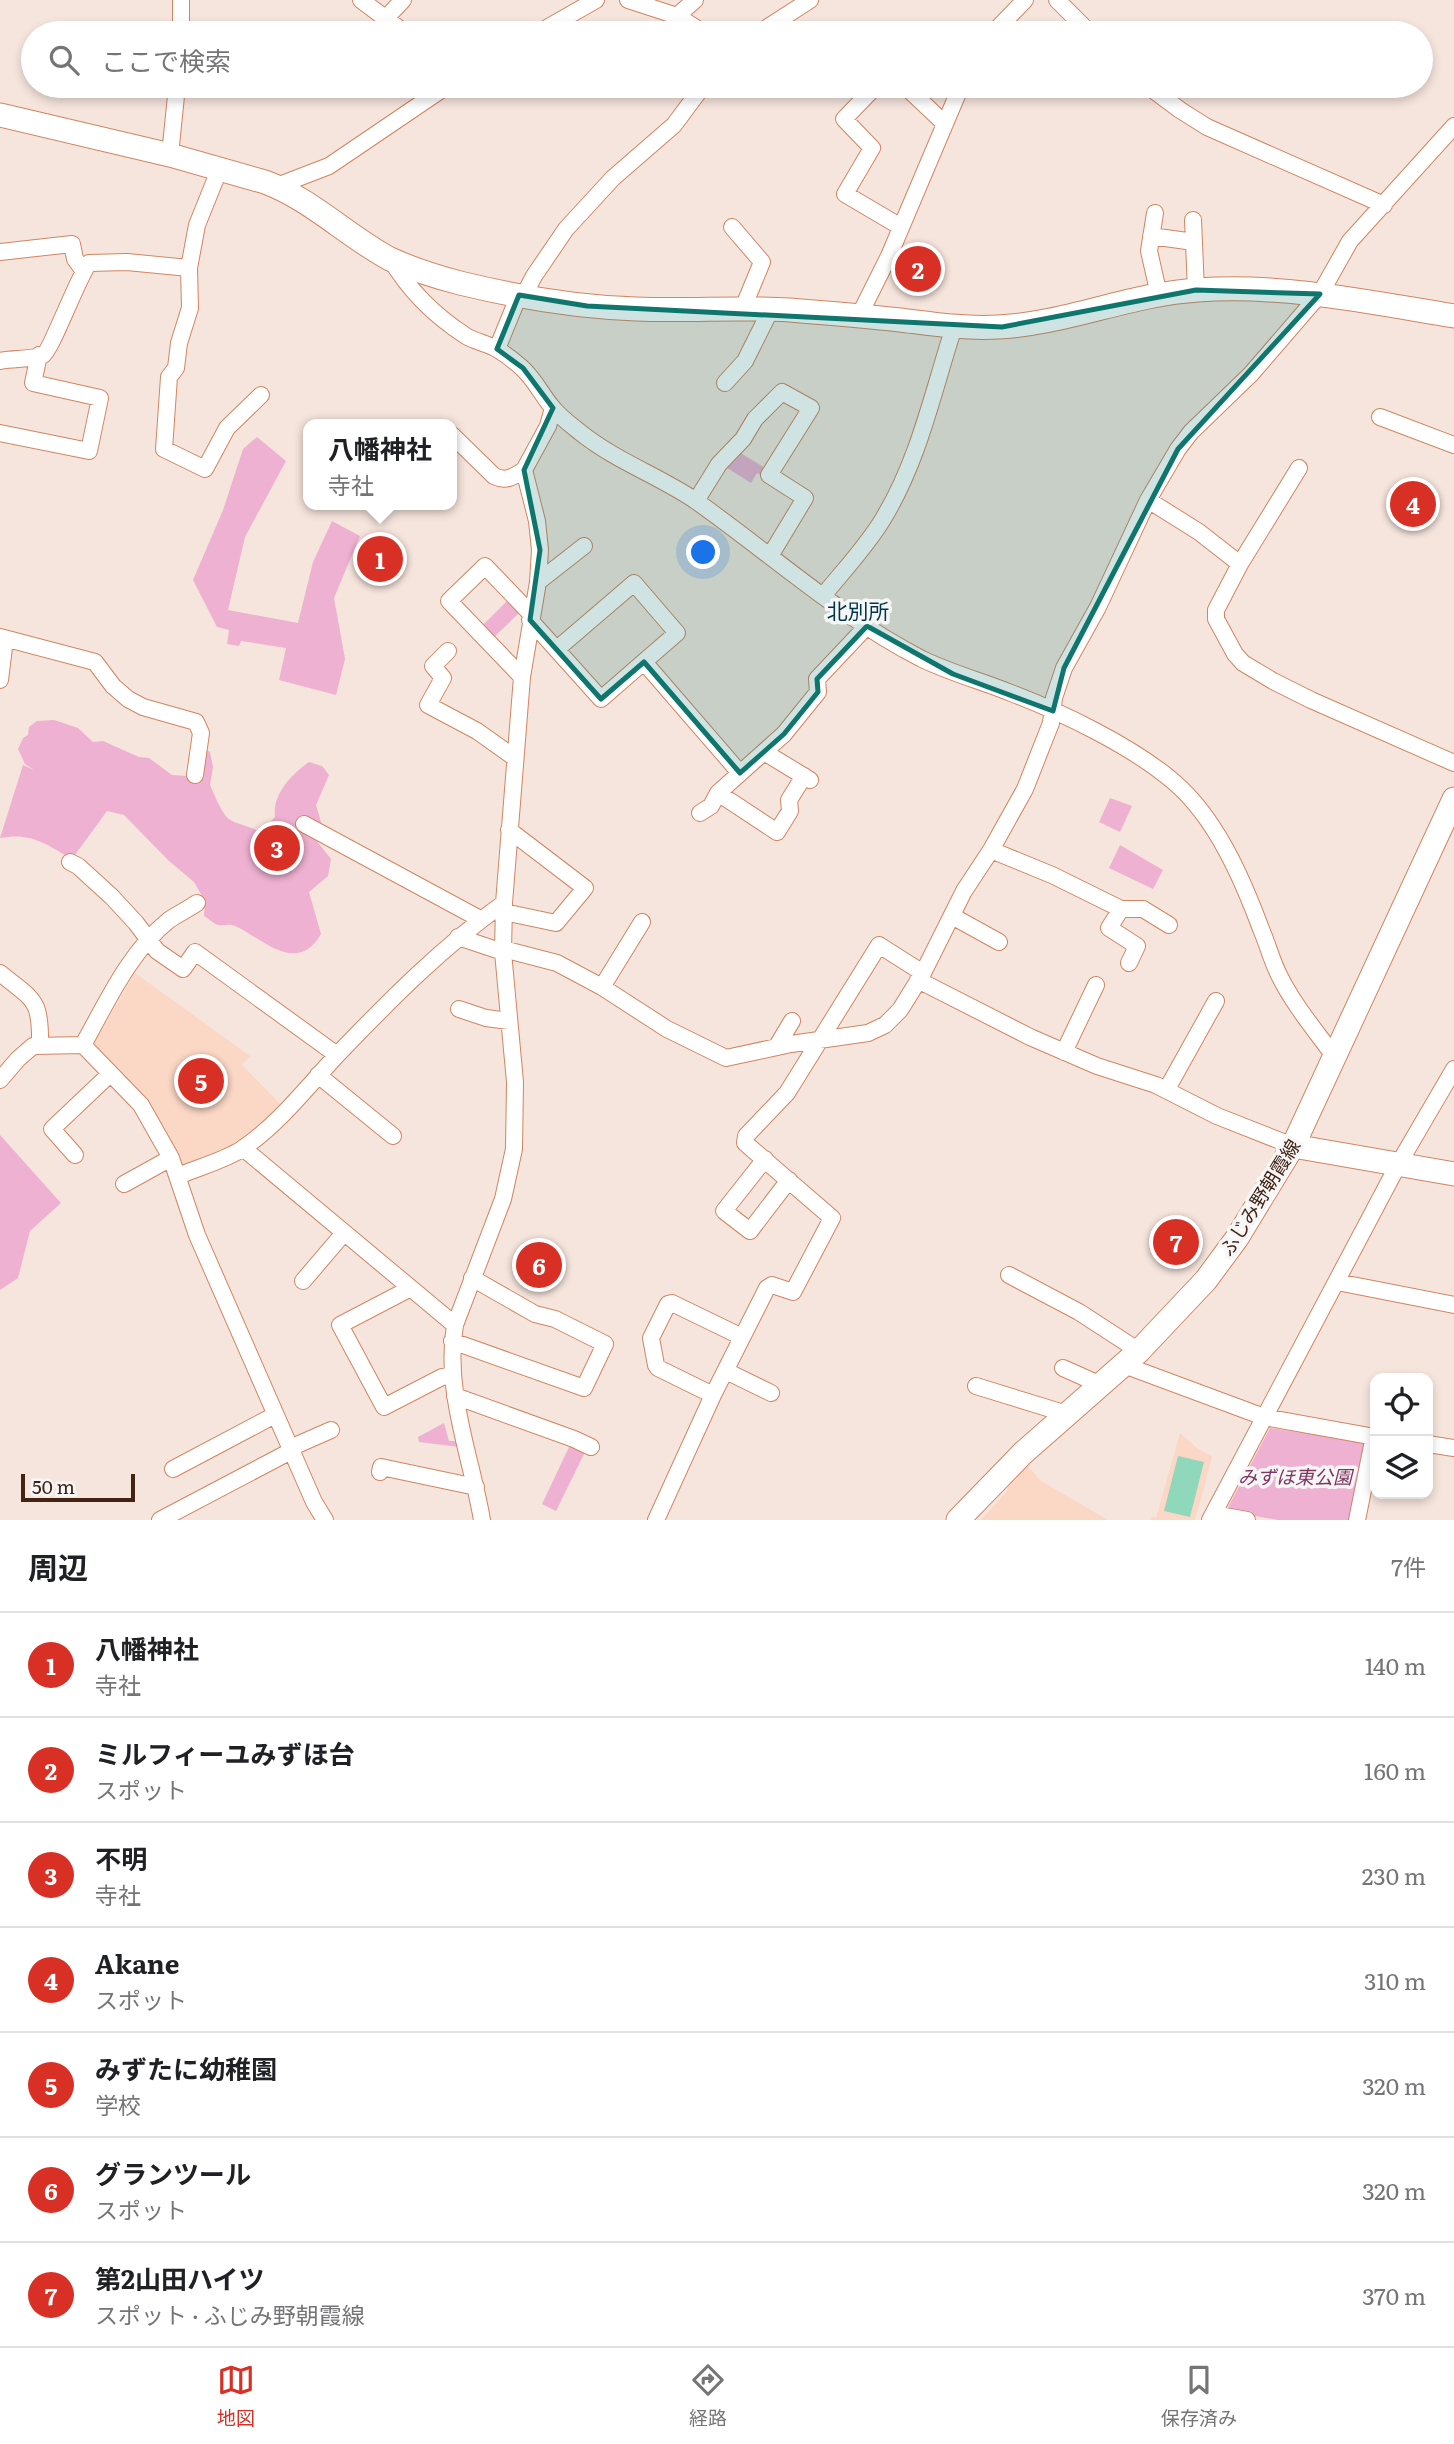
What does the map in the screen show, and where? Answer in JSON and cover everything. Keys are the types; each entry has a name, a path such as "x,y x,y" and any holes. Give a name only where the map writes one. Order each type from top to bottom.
{"street":[{"path":"181,0 181,21"},
{"path":"361,0 390,21"},
{"path":"386,18 403,0"},
{"path":"559,21 596,0"},
{"path":"628,0 685,21"},
{"path":"677,16 695,0"},
{"path":"778,21 810,0"},
{"path":"1005,21 1025,0"},
{"path":"1057,0 1078,21"},
{"path":"170,155 176,98"},
{"path":"277,186 329,166 427,98"},
{"path":"497,349 522,295 566,229 613,178 674,125 694,98"},
{"path":"864,98 844,119 872,148 845,194 901,227"},
{"path":"918,98 945,124"},
{"path":"859,316 901,227 956,98"},
{"path":"1164,98 1208,127 1384,205"},
{"path":"0,115 170,155 277,186 390,258 461,283 587,306 638,309 743,307 981,328 1025,324 1159,295 1196,290 1268,290 1320,294 1454,316"},
{"path":"458,937 503,951 557,963 602,987 667,1028 726,1058 822,1038 868,1033 885,1025 900,1010 921,977 964,891 991,850 1024,789 1051,723 1054,698 1065,668 1098,607 1148,500 1178,449 1191,432 1231,396 1320,294 1350,241 1454,126"},
{"path":"220,169 197,225 189,268 190,308 176,368 169,377 164,449 205,469 227,428 261,395"},
{"path":"1155,213 1149,251 1159,295"},
{"path":"1193,220 1196,290"},
{"path":"732,228 762,262 743,307"},
{"path":"1151,236 1194,242"},
{"path":"0,252 72,244 75,259 83,270"},
{"path":"390,258 401,277 431,309 467,337 497,349 523,368 553,408 601,448 696,501 895,645 953,674 1011,692 1053,711 1153,766 1191,798 1221,841 1260,924 1279,976 1334,1056"},
{"path":"0,361 39,355 49,350 83,270 89,263 127,262 189,268"},
{"path":"725,383 745,361 771,309"},
{"path":"824,596 883,519 893,499 925,426 954,327"},
{"path":"0,433 89,451 100,398 33,383 39,355"},
{"path":"696,501 719,464 743,439 755,419 782,392 811,408 769,475 805,498 770,556"},
{"path":"457,440 494,477 510,479 524,470 548,426 553,408"},
{"path":"1380,417 1454,445"},
{"path":"1299,468 1240,564 1216,610 1216,619 1243,663 1311,700 1454,763"},
{"path":"482,1520 452,1375 454,1333 503,1199 514,1149 516,1110 503,951 504,907 522,677 538,582 540,550 537,520 524,470"},
{"path":"1148,500 1199,532 1240,564"},
{"path":"538,582 584,546"},
{"path":"522,677 449,601 485,566 531,617 557,649 601,699 677,633 634,583 557,649"},
{"path":"700,813 783,734 818,692 817,679 867,626"},
{"path":"0,680 3,638 16,639 95,662 113,686 128,699 143,707 196,722 201,733 195,775"},
{"path":"448,651 433,666 443,678 428,705 477,731 514,758"},
{"path":"644,662 740,773"},
{"path":"718,793 777,832 790,811 789,800 807,778 764,752"},
{"name":"ふじみ野朝霞線","path":"958,1520 1011,1465 1132,1358 1206,1280 1237,1238 1293,1146 1334,1056 1448,829 1454,799"},
{"path":"304,824 480,919"},
{"path":"178,1175 230,1156 243,1148 284,1112 422,969 480,919 504,907 556,923 584,888 509,830"},
{"path":"991,850 1121,909 1143,909 1169,925"},
{"path":"70,862 112,897 157,951 183,969 195,952 337,1055"},
{"path":"83,1045 121,978 148,940 170,920 197,903"},
{"path":"1121,909 1109,928 1137,946 1129,963"},
{"path":"952,916 999,942"},
{"path":"602,987 642,922"},
{"path":"656,1520 713,1395 767,1288 772,1285 793,1292 832,1218 745,1143 746,1136 787,1093 878,945 921,977 1008,1027 1064,1052 1167,1089 1217,1116 1293,1146 1454,1174"},
{"path":"0,972 36,1003 41,1021 40,1046"},
{"path":"1064,1052 1096,985"},
{"path":"1167,1089 1216,1001"},
{"path":"459,1009 486,1018 509,1021"},
{"path":"778,1046 792,1021"},
{"path":"0,1080 33,1046 83,1045 145,1111 171,1158 197,1235 290,1449 325,1520"},
{"path":"1247,1520 1212,1517 1398,1165 1454,1069"},
{"path":"75,1155 52,1129 110,1074"},
{"path":"318,1075 393,1136"},
{"path":"243,1148 409,1289 454,1333 584,1388 605,1344 555,1319 535,1314 472,1278"},
{"path":"124,1184 171,1158"},
{"path":"765,1159 724,1211 750,1231 789,1180"},
{"path":"303,1281 344,1233"},
{"path":"1009,1275 1079,1312 1132,1358 1264,1417 1370,1435"},
{"path":"1337,1282 1454,1305"},
{"path":"409,1289 340,1325 384,1407 442,1377 452,1375"},
{"path":"713,1395 658,1368 651,1338 667,1304 672,1303 742,1337"},
{"path":"1063,1368 1101,1385"},
{"path":"726,1371 771,1393"},
{"path":"976,1387 1067,1414"},
{"path":"455,1396 591,1447"},
{"path":"173,1469 275,1415"},
{"path":"160,1520 290,1449 331,1430"},
{"path":"1433,1445 1454,1448"},
{"path":"1357,1520 1370,1459"},
{"path":"380,1472 381,1467 476,1487"}],"highlighted area":[{"path":"1196,290 1320,294 1178,449 1064,668 1053,711 953,674 867,626 817,679 818,692 784,734 740,773 644,662 601,699 530,620 540,550 524,470 553,408 523,368 497,349 519,295 587,306 1002,327"}],"shaded area":[{"path":"135,973 250,1056 242,1065 282,1106 266,1122 227,1150 181,1165 147,1101 94,1044"},
{"path":"1180,1433 1212,1457 1195,1520 1151,1520 1152,1517 1156,1518"},
{"path":"1178,1456 1204,1462 1190,1517 1164,1511"},
{"path":"1028,1466 1041,1481 1108,1520 981,1520 1007,1491 1008,1485"}],"green space":[{"path":"257,437 286,461 245,537 228,610 298,623 313,562 332,521 360,536 334,598 345,659 336,695 279,680 286,648 241,641 239,646 227,644 229,630 217,627 193,580 223,510 243,449"},
{"path":"739,452 767,469 762,476 757,473 751,483 724,466"},
{"path":"508,600 520,612 492,639 481,627"},
{"path":"54,720 78,728 93,742 103,741 139,757 149,758 172,775 187,776 195,780 206,750 210,752 213,767 210,785 218,804 232,821 260,832 275,817 280,793 296,772 309,762 322,766 329,775 316,805 321,822 316,840 331,859 328,876 309,892 321,934 312,946 302,952 280,951 235,926 218,925 204,916 205,901 194,882 169,861 124,815 107,811 72,859 30,838 0,838 23,765 34,770 25,764 18,749 23,738 28,735 29,727 37,721"},
{"path":"1110,798 1132,806 1120,832 1099,822"},
{"path":"1120,845 1163,870 1153,889 1109,868"},
{"path":"0,1135 61,1203 30,1231 18,1278 0,1290"},
{"path":"444,1423 449,1441 458,1441 459,1447 419,1442 418,1437"},
{"name":"みずほ東公園","path":"1270,1428 1364,1442 1367,1450 1351,1520 1278,1520 1226,1511"},
{"path":"570,1445 585,1452 556,1511 542,1504"}],"place":[{"name":"ミルフィーユみずほ台","path":"918,269"},
{"name":"Akane","path":"1413,504"},
{"name":"八幡神社","path":"380,559"},
{"name":"不明","path":"277,848"},
{"name":"みずたに幼稚園","path":"201,1081"},
{"name":"第2山田ハイツ","path":"1176,1242"},
{"name":"グランツール","path":"539,1265"}],"district":[{"name":"北別所","path":"858,609"}]}
